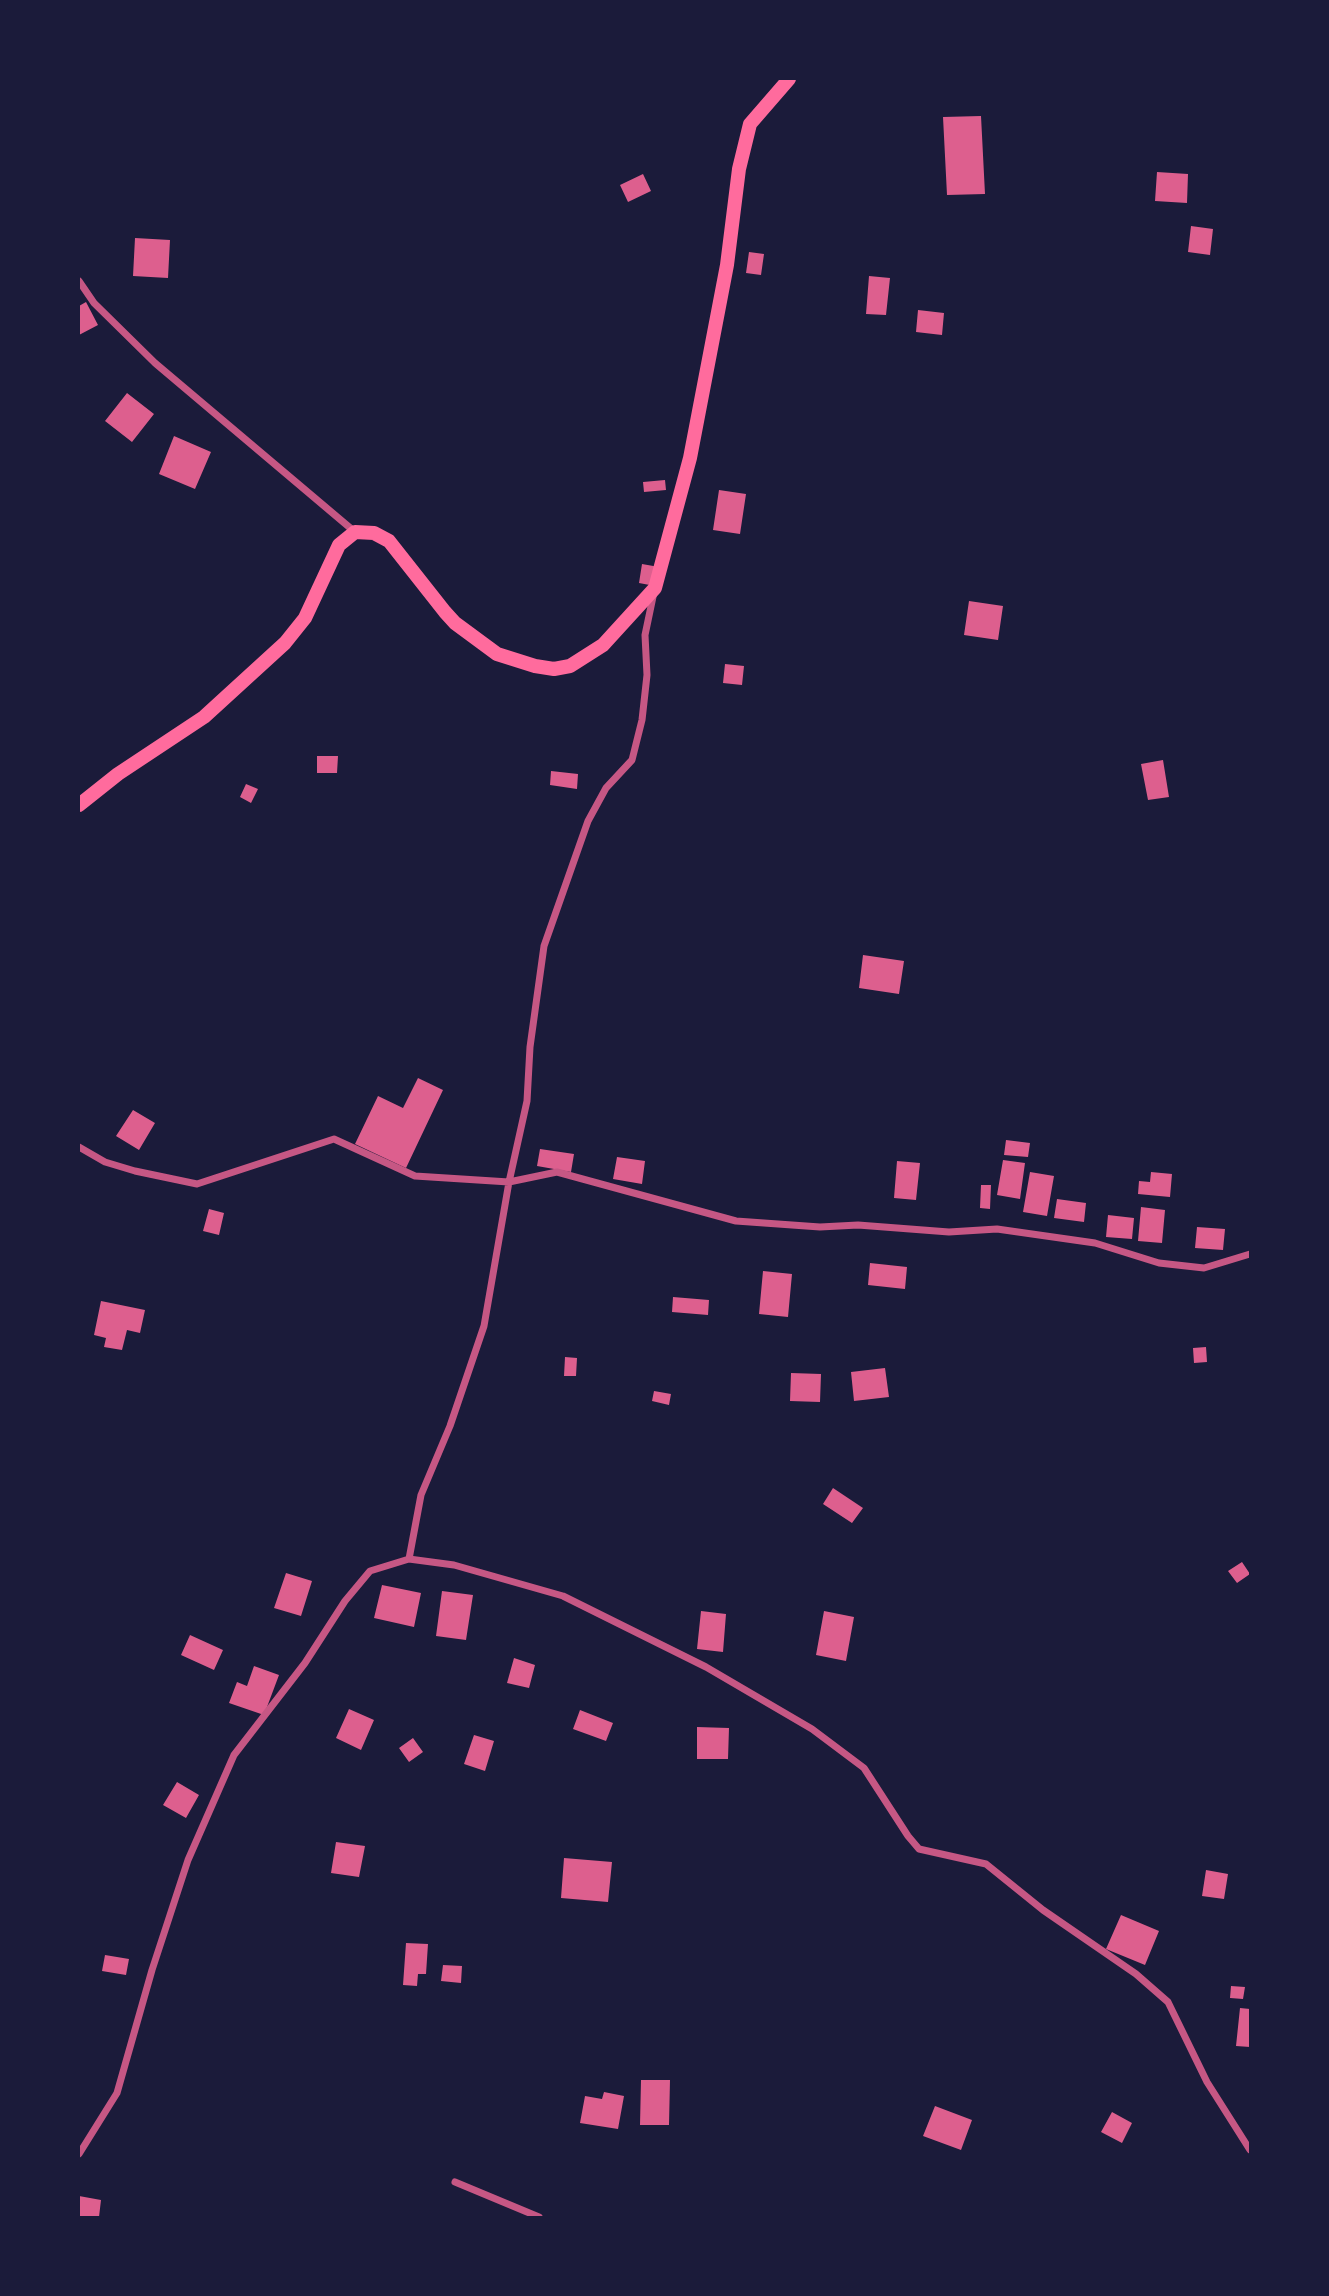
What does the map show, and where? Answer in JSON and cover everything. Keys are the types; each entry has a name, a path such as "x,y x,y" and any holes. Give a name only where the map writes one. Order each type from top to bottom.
{"main road":[{"path":"79,805 118,774 204,717 285,643 305,618 339,545 355,533 374,533 389,541 455,623 497,654 554,669 570,666 603,645 655,588 690,458 727,265 739,169 750,124 789,79"}],"street":[{"path":"79,281 94,303 155,363 355,533"},
{"path":"409,1559 421,1495 450,1426 484,1326 509,1182 527,1101 530,1047 544,946 589,821 606,788 632,760 642,720 647,675 645,635 655,588"},
{"path":"79,1147 105,1162 197,1184 334,1139 415,1176 509,1182 557,1172 736,1221 820,1227 859,1225 949,1232 997,1229 1095,1243 1159,1263 1203,1268 1250,1254"},
{"path":"79,2154 117,2093 152,1969 188,1860 234,1755 305,1663 345,1601 370,1571 409,1559 454,1565 563,1596 706,1667 812,1729 864,1768 919,1849 986,1864 1043,1910 1136,1974 1168,2002 1207,2082 1250,2150"},
{"path":"455,2182 539,2217"}],"building":[{"path":"981,116 985,194 947,195 943,117"},
{"path":"1157,172 1188,174 1187,203 1155,201"},
{"path":"643,174 651,191 628,202 620,185"},
{"path":"1191,226 1213,229 1210,255 1188,252"},
{"path":"135,238 170,240 168,278 133,276"},
{"path":"749,252 764,254 761,275 746,273"},
{"path":"869,276 890,278 886,315 866,314"},
{"path":"86,302 98,325 79,335 79,306"},
{"path":"918,310 944,313 942,335 916,332"},
{"path":"127,393 154,414 132,442 105,421"},
{"path":"174,436 211,452 195,489 159,474"},
{"path":"665,480 666,490 644,492 643,482"},
{"path":"719,490 746,494 740,534 713,530"},
{"path":"642,564 659,567 655,586 639,583"},
{"path":"969,601 1003,606 998,640 964,635"},
{"path":"725,664 744,666 742,685 723,683"},
{"path":"317,756 338,756 337,773 317,773"},
{"path":"1163,760 1169,797 1148,800 1141,764"},
{"path":"551,771 578,774 577,789 550,785"},
{"path":"246,784 258,789 251,803 240,797"},
{"path":"863,955 904,961 899,994 859,988"},
{"path":"418,1078 443,1090 406,1168 355,1144 378,1096 403,1108"},
{"path":"133,1110 155,1123 139,1150 116,1136"},
{"path":"1006,1140 1030,1143 1028,1157 1004,1155"},
{"path":"540,1149 574,1154 571,1172 537,1166"},
{"path":"617,1157 645,1161 642,1184 613,1179"},
{"path":"1003,1160 1025,1163 1020,1199 997,1195"},
{"path":"897,1161 920,1163 916,1200 894,1198"},
{"path":"1030,1172 1054,1176 1047,1216 1023,1212"},
{"path":"1151,1172 1172,1174 1170,1197 1138,1194 1139,1181 1150,1182"},
{"path":"981,1185 991,1185 990,1209 980,1208"},
{"path":"1057,1199 1086,1203 1084,1222 1054,1218"},
{"path":"1141,1207 1165,1210 1162,1243 1138,1241"},
{"path":"209,1209 224,1213 219,1235 203,1231"},
{"path":"1108,1215 1134,1218 1132,1239 1106,1237"},
{"path":"1197,1227 1225,1229 1223,1250 1195,1248"},
{"path":"870,1263 907,1267 905,1289 868,1285"},
{"path":"763,1271 792,1274 788,1317 759,1314"},
{"path":"673,1297 709,1300 708,1315 672,1312"},
{"path":"101,1301 145,1310 140,1333 127,1330 122,1350 104,1347 106,1338 94,1335"},
{"path":"1206,1347 1207,1362 1194,1363 1193,1348"},
{"path":"565,1357 577,1358 576,1376 564,1376"},
{"path":"885,1368 889,1397 854,1401 851,1372"},
{"path":"791,1373 821,1374 820,1402 790,1401"},
{"path":"654,1391 671,1394 669,1405 652,1401"},
{"path":"833,1488 863,1508 852,1523 823,1504"},
{"path":"1242,1562 1250,1574 1237,1583 1228,1571"},
{"path":"286,1573 312,1581 301,1616 274,1608"},
{"path":"382,1585 421,1593 414,1627 374,1618"},
{"path":"442,1591 473,1595 466,1640 436,1636"},
{"path":"701,1611 726,1614 723,1652 697,1649"},
{"path":"824,1611 854,1617 846,1661 816,1655"},
{"path":"190,1635 223,1650 214,1670 181,1655"},
{"path":"514,1658 535,1665 529,1688 507,1683"},
{"path":"254,1666 279,1675 264,1715 229,1703 237,1682 247,1686"},
{"path":"349,1709 374,1720 361,1750 336,1738"},
{"path":"580,1710 613,1723 606,1741 573,1729"},
{"path":"697,1727 729,1728 728,1759 697,1759"},
{"path":"474,1735 494,1741 485,1771 464,1764"},
{"path":"413,1738 423,1752 409,1762 399,1748"},
{"path":"177,1782 199,1795 186,1818 163,1805"},
{"path":"336,1842 365,1846 359,1877 331,1873"},
{"path":"564,1858 612,1862 608,1902 561,1898"},
{"path":"1206,1870 1228,1874 1224,1899 1202,1896"},
{"path":"1121,1915 1159,1931 1145,1965 1106,1949"},
{"path":"406,1943 428,1944 426,1974 418,1974 417,1986 403,1985"},
{"path":"105,1955 129,1959 126,1975 102,1971"},
{"path":"443,1965 462,1966 461,1983 441,1981"},
{"path":"1231,1986 1245,1987 1243,1999 1230,1998"},
{"path":"1240,2008 1250,2009 1250,2047 1236,2046"},
{"path":"641,2080 670,2080 669,2125 640,2125"},
{"path":"604,2092 624,2096 618,2129 580,2123 585,2096 602,2099"},
{"path":"935,2106 972,2120 961,2150 923,2136"},
{"path":"1112,2112 1132,2123 1122,2143 1101,2132"},
{"path":"79,2196 101,2200 99,2217 79,2217"}]}
